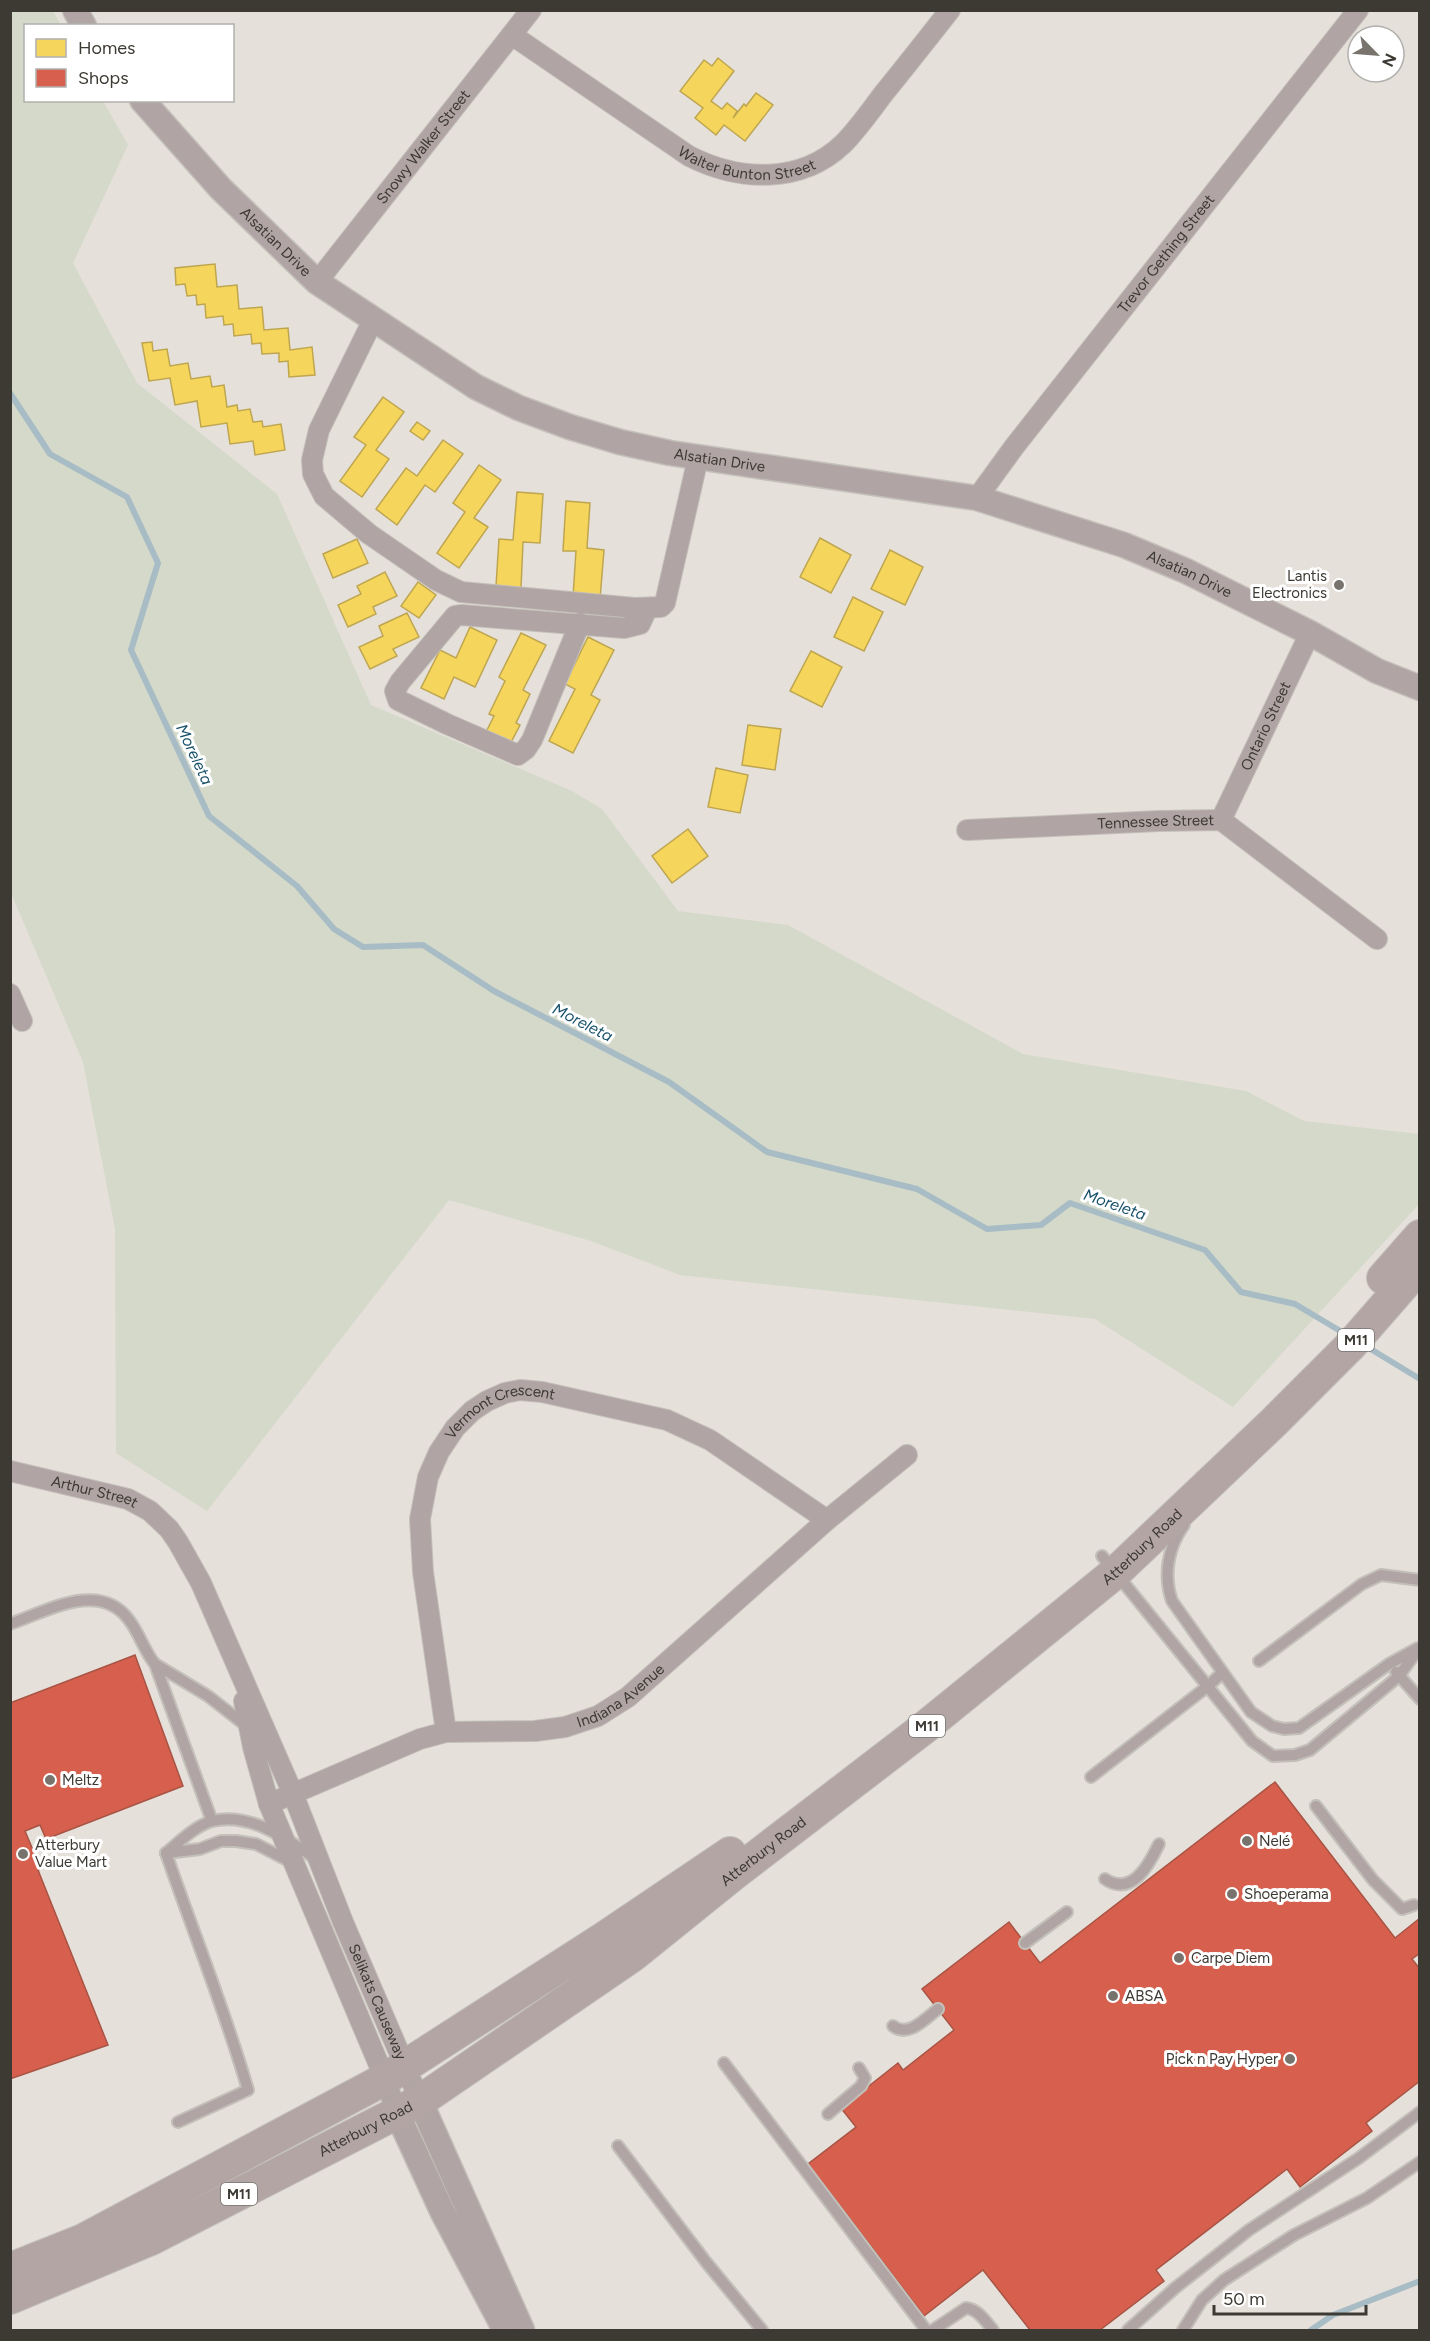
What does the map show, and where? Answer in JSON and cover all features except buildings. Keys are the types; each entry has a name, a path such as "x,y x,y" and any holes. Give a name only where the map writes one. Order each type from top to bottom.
{"main road":[{"name":"Atterbury Road","path":"10,2298 151,2239 409,2107 632,1956 735,1873 924,1728 1200,1486 1301,1381 1343,1326 1401,1276 1419,1236"},
{"name":"Atterbury Road","path":"10,2269 83,2240 395,2073 725,1857 909,1716 1041,1608 1109,1564 1301,1381"}],"street":[{"path":"75,10 83,24"},
{"name":"Snowy Walker Street","path":"317,282 531,10"},
{"name":"Walter Bunton Street","path":"512,35 688,156 717,169 735,173 770,175 815,164 844,143 950,10"},
{"name":"Trevor Gething Street","path":"977,498 1021,438 1358,10"},
{"name":"Alsatian Drive","path":"144,102 221,189 317,282 476,387 519,408 570,428 620,442 698,458 977,498 1124,545 1186,572 1310,633 1377,670 1419,688"},
{"path":"374,320 319,430 315,444 312,460 313,474 324,496 369,534 436,580 460,592 656,606"},
{"path":"580,623 532,740 518,755 398,700 395,691 400,682 455,616 580,623 624,628 640,624 656,606 698,458"},
{"name":"Ontario Street","path":"1221,820 1310,633"},
{"name":"Alsatian Drive","path":"1377,670 1419,702"},
{"name":"Tennessee Street","path":"967,830 1221,820 1377,939"},
{"path":"10,994 22,1022"},
{"name":"Vermont Crescent","path":"446,1732 423,1572 420,1519 428,1477 439,1452 455,1428 472,1411 487,1401 505,1393 520,1390 542,1392 667,1420 710,1440 827,1520"},
{"name":"Indiana Avenue","path":"269,1804 420,1739 446,1732 550,1730 580,1724 598,1716 645,1683 827,1520 907,1455"},
{"name":"Arthur Street","path":"10,1471 128,1499 150,1511 169,1529"},
{"name":"Selikats Causeway","path":"169,1529 201,1583 293,1794 320,1861 409,2107 522,2331"},
{"name":"Selikats Causeway","path":"240,1671 249,1728 269,1804 294,1863 395,2073"},
{"name":"Selikats Causeway","path":"409,2107 443,2213 505,2331"}],"lane":[{"path":"1200,1486 1202,1501 1179,1532 1171,1551 1168,1562 1168,1590 1178,1611 1251,1712 1259,1719 1272,1726 1299,1728 1389,1664 1419,1648"},
{"path":"1109,1564 1259,1748 1273,1756 1310,1750 1400,1676 1419,1648"},
{"path":"1259,1661 1362,1584 1381,1575 1419,1580"},
{"path":"10,1624 82,1599 107,1602 123,1612 155,1664 212,1821"},
{"path":"155,1664 208,1696 249,1728"},
{"path":"1389,1664 1419,1699"},
{"path":"1091,1777 1222,1673"},
{"path":"1316,1806 1373,1880 1402,1909 1414,1905"},
{"path":"166,1853 194,1830 212,1821 237,1821 261,1826 284,1837 320,1861"},
{"path":"166,1853 200,1849 221,1841 236,1841 256,1844 294,1863"},
{"path":"1104,1879 1112,1884 1125,1885 1142,1873 1150,1863 1158,1844"},
{"path":"166,1853 234,2042 248,2090 178,2121"},
{"path":"1025,1943 1067,1912"},
{"path":"893,2026 899,2031 907,2032 938,2009"},
{"path":"724,2063 926,2331"},
{"path":"828,2114 861,2086 865,2078 859,2068"},
{"path":"1128,2331 1175,2288 1249,2229 1359,2158 1419,2112"},
{"path":"618,2146 706,2262 762,2331"},
{"path":"1183,2331 1202,2300 1224,2280 1294,2235 1367,2198 1419,2162"},
{"path":"933,2331 966,2308 980,2315 993,2331"}],"green space":[{"path":"10,11 53,11 60,24 24,24 24,102 104,102 128,145 73,263 137,383 277,494 371,705 572,791 602,809 678,911 788,925 1023,1054 1246,1091 1304,1121 1419,1134 1419,1204 1233,1407 1095,1319 680,1275 591,1241 449,1200 207,1511 116,1453 115,1229 83,1062 11,893"}],"waterway":[{"name":"Moreleta","path":"10,393 50,454 127,497 158,563 131,650 209,816 297,886 334,929 363,947 423,945 494,991 669,1082 767,1152 917,1189 987,1229 1041,1225 1070,1203 1205,1250 1241,1292 1295,1304 1347,1335"},
{"name":"Moreleta","path":"1364,1345 1420,1379"},
{"path":"1311,2330 1333,2315 1420,2281"}],"place":[{"name":"Lantis Electronics","path":"1339,585"},
{"name":"Meltz","path":"50,1780"},
{"name":"Nelé","path":"1247,1841"},
{"name":"Atterbury Value Mart","path":"23,1854"},
{"name":"Shoeperama","path":"1232,1894"},
{"name":"Carpe Diem","path":"1179,1958"},
{"name":"ABSA","path":"1113,1996"},
{"name":"Pick n Pay Hyper","path":"1290,2059"}]}
